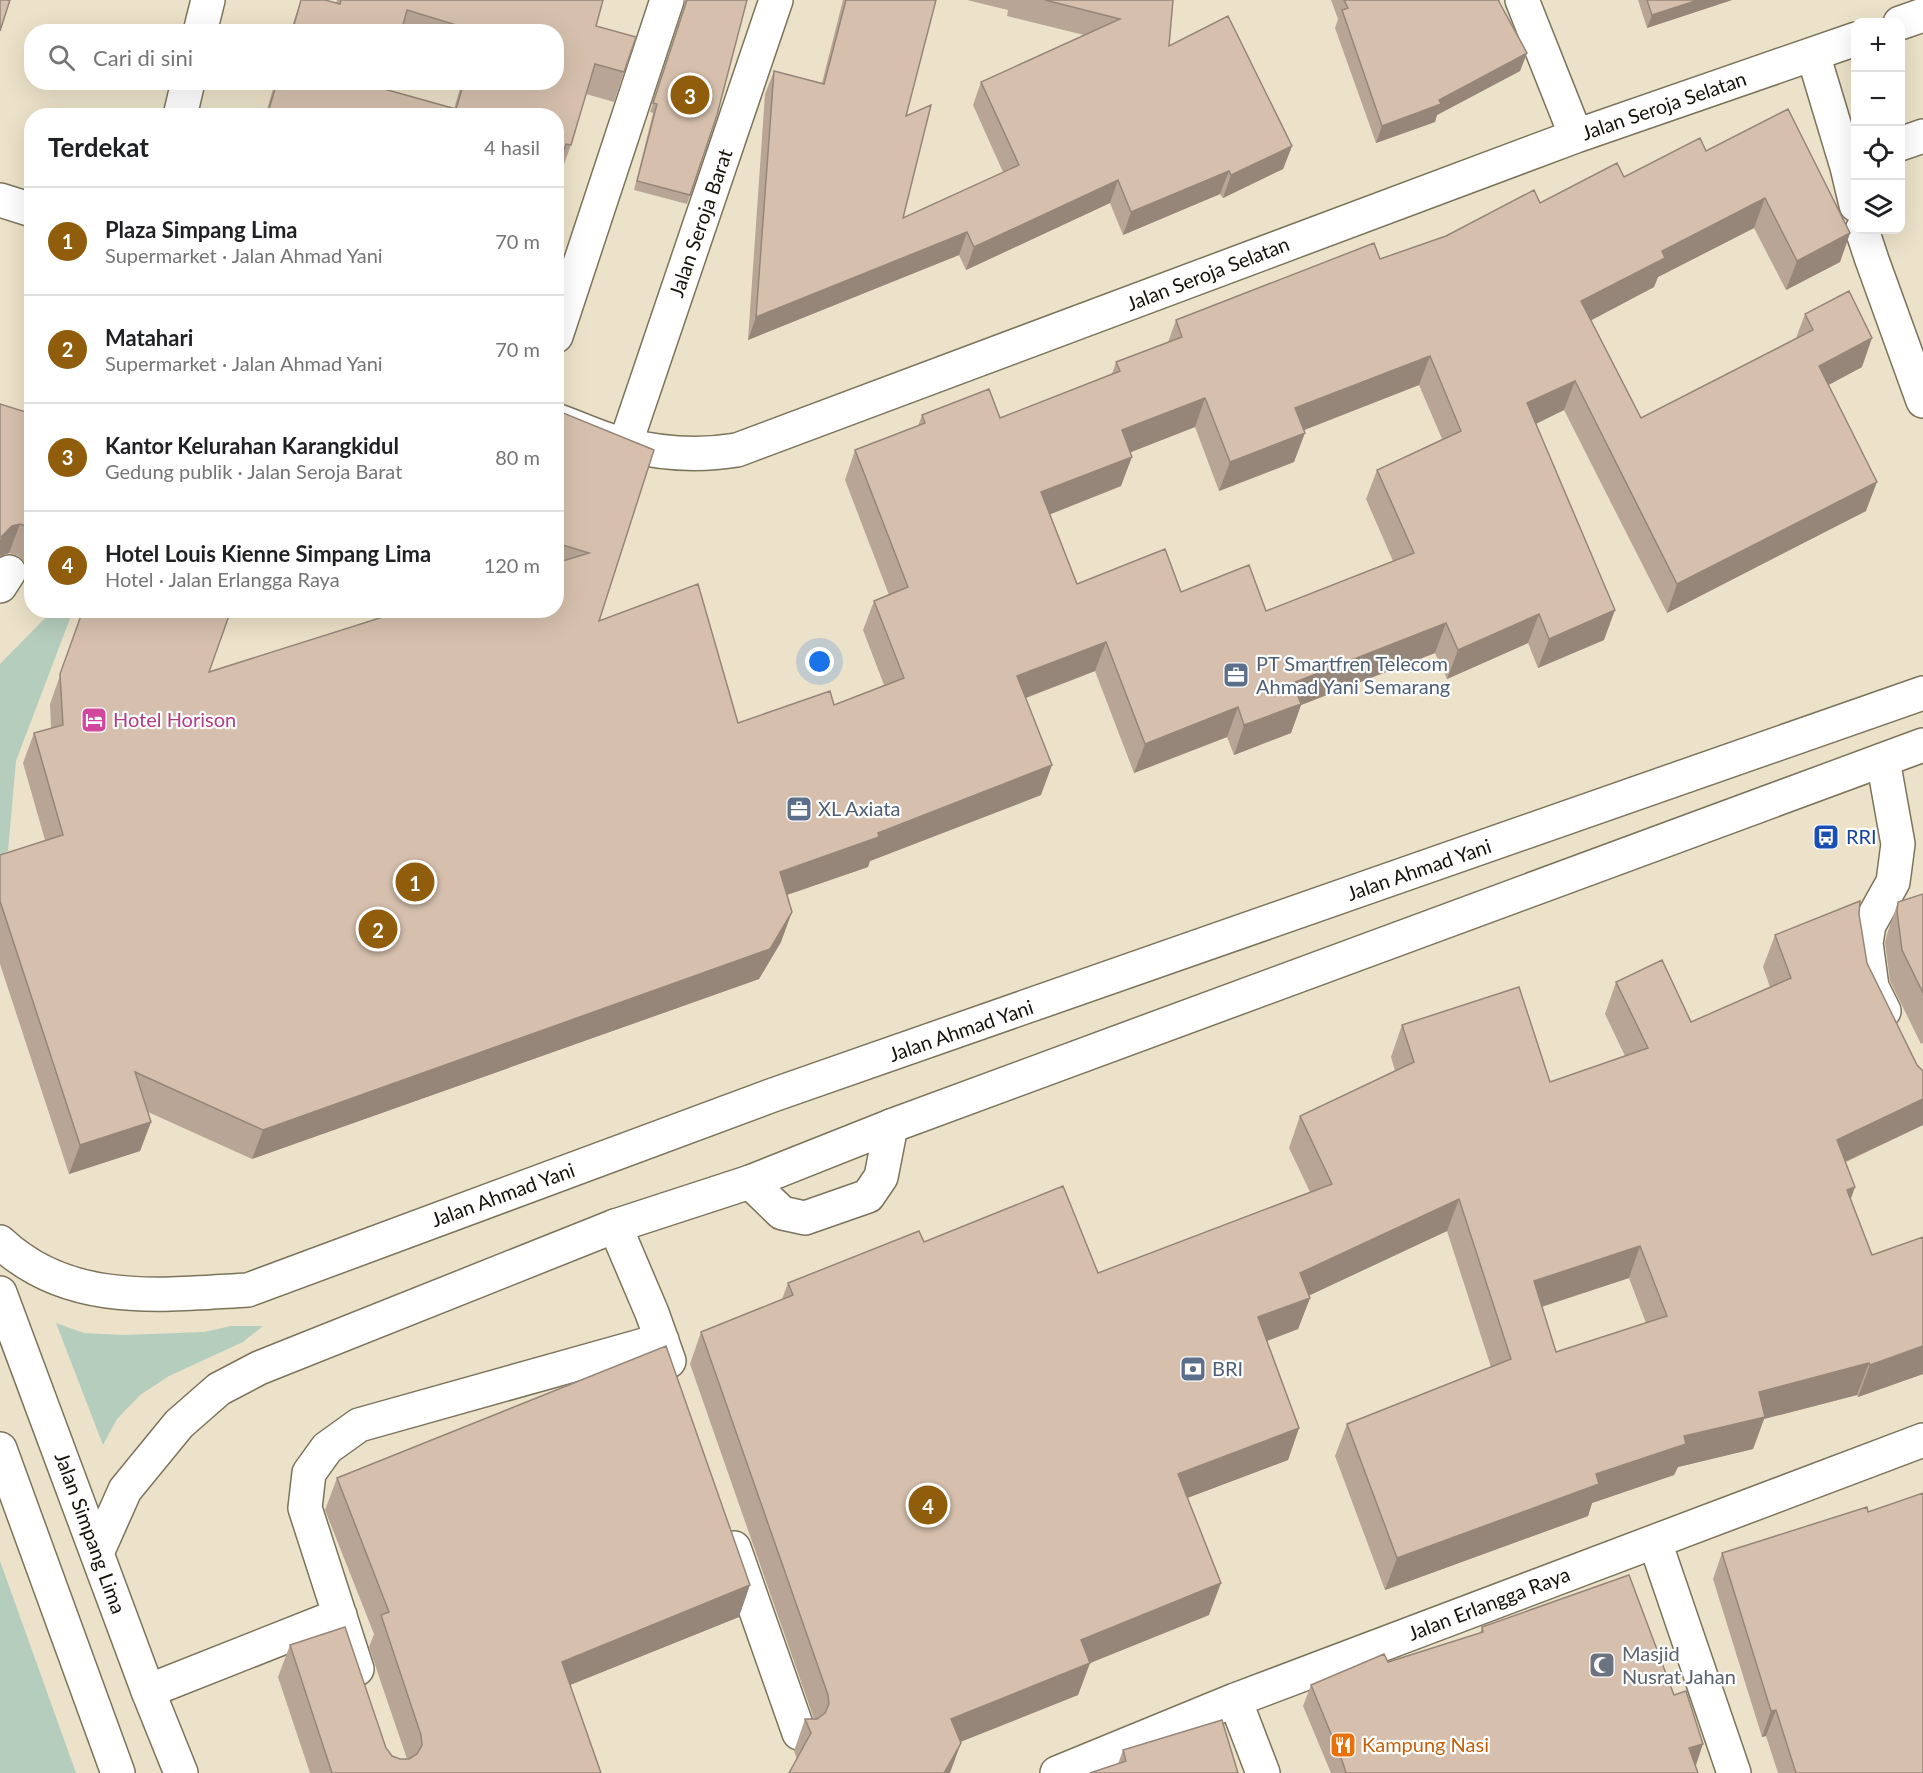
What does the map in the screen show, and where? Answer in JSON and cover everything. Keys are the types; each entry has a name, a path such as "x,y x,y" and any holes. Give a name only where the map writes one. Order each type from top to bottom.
{"main road":[{"path":"203,24 208,0"},
{"path":"564,312 667,0"},
{"name":"Jalan Seroja Barat","path":"625,445 776,0"},
{"path":"1522,0 1576,136"},
{"path":"1905,21 1923,15"},
{"name":"Jalan Seroja Selatan","path":"564,423 625,445 676,453 711,454 737,450 1576,136 1851,41"},
{"path":"1813,54 1851,165"},
{"path":"182,108 186,90"},
{"path":"1905,142 1923,136"},
{"path":"0,200 24,208"},
{"path":"1863,234 1923,400"},
{"name":"Jalan Ahmad Yani","path":"0,1242 51,1277 100,1291 155,1296 248,1290 773,1095 1923,693"},
{"path":"97,1552 125,1490 179,1424 219,1389 259,1368 615,1226 750,1182 891,1126 1923,746"},
{"path":"1883,760 1898,844 1893,882 1869,925 1866,943 1872,987 1897,1038"},
{"path":"750,1182 782,1214 805,1218 868,1196 881,1177 891,1126"},
{"path":"615,1226 662,1340 677,1385"},
{"name":"Jalan Simpang Lima","path":"0,1293 181,1773"},
{"path":"364,1692 306,1508 309,1473 327,1448 359,1425 662,1340"},
{"name":"Jalan Erlangga Raya","path":"1058,1773 1235,1700 1923,1440"},
{"path":"0,1449 118,1773"},
{"path":"724,1520 799,1733"},
{"path":"1655,1542 1734,1773"},
{"path":"148,1690 340,1615"},
{"path":"1235,1700 1263,1773"}],"green space":[{"path":"45,618 70,618 16,761 8,851 0,855 0,664"},
{"path":"56,1323 84,1333 123,1335 204,1332 231,1326 263,1326 243,1342 169,1376 140,1395 117,1419 103,1445"},
{"path":"0,1561 76,1773 0,1773"}],"building":[{"path":"0,0 10,0 0,31"},
{"path":"301,0 325,0 340,4 341,0 603,0 596,26 636,37 624,72 595,64 571,145 566,144 564,150 564,108 456,108 462,90 564,90 564,24 453,24 407,10 403,24 294,24"},
{"path":"687,0 747,0 717,115 690,195 637,181 657,104 653,103"},
{"path":"846,0 936,0 906,116 931,105 903,218 1019,165 981,82 1120,19 1045,0 1173,0 1169,46 1228,16 1292,146 1231,175 1229,171 1131,212 1118,180 974,247 967,232 756,317 774,71 824,84"},
{"path":"1344,0 1498,0 1527,53 1439,100 1441,104 1382,126 1342,10 1348,8"},
{"path":"1647,0 1698,0 1652,15"},
{"path":"275,90 388,90 452,108 269,108"},
{"path":"1788,109 1850,233 1797,261 1765,198 1662,251 1665,258 1581,301 1641,418 1813,330 1805,314 1849,291 1872,338 1819,366 1877,482 1677,584 1575,381 1527,403 1615,610 1549,639 1539,614 1458,650 1446,623 1293,683 1301,704 1244,725 1238,707 1145,744 1106,642 1017,676 1052,765 878,833 879,837 780,872 792,912 770,949 263,1130 135,1072 151,1122 80,1145 0,901 0,855 63,835 34,733 63,725 60,674 80,618 228,618 209,672 380,618 564,618 564,561 589,553 564,545 564,413 654,450 599,621 698,584 738,723 830,691 834,705 904,678 874,601 908,587 855,450 925,423 922,415 989,389 1000,418 1120,371 1116,362 1182,337 1176,320 1374,243 1380,259 1446,236 1534,190 1540,203 1617,163 1624,177 1700,138 1706,151","holes":["1430,356 1461,431 1377,470 1414,553 1266,611 1249,565 1181,592 1165,549 1077,584 1041,492 1132,457 1122,430 1205,398 1230,462 1305,433 1295,408"]},
{"path":"0,404 24,412 24,525 12,526 0,536"},
{"path":"1923,894 1923,993 1902,950 1897,911 1898,902"},
{"path":"1860,901 1859,914 1867,963 1917,1065 1923,1071 1923,1099 1837,1140 1855,1187 1847,1190 1872,1255 1923,1237 1923,1346 1870,1365 1869,1363 1759,1392 1765,1417 1684,1436 1686,1444 1596,1474 1599,1484 1397,1558 1347,1424 1511,1359 1459,1199 1300,1273 1310,1298 1258,1317 1299,1428 1178,1474 1221,1583 1081,1640 1090,1663 951,1719 961,1743 944,1773 789,1773 811,1733 805,1719 817,1719 825,1713 829,1704 828,1695 701,1332 793,1295 788,1283 919,1231 924,1242 1063,1186 1098,1273 1332,1184 1300,1116 1414,1062 1402,1025 1519,987 1550,1082 1648,1048 1616,982 1662,960 1691,1022 1791,978 1775,935","holes":["1640,1246 1667,1316 1556,1352 1534,1281"]},
{"path":"666,1346 750,1585 562,1662 601,1773 332,1773 290,1645 345,1627 386,1748 392,1756 409,1759 417,1754 422,1745 421,1735 381,1615 389,1612 337,1478"},
{"path":"1923,1493 1923,1773 1796,1773 1776,1710 1771,1711 1722,1553 1867,1507 1868,1512"},
{"path":"1629,1575 1674,1695 1686,1691 1703,1744 1689,1748 1698,1773 1346,1773 1311,1685 1384,1654 1388,1662 1483,1632 1482,1627"},
{"path":"1222,1720 1238,1773 1090,1773 1126,1761 1123,1750"}],"place":[{"name":"Kantor Kelurahan Karangkidul","path":"690,95"},
{"name":"PT Smartfren Telecom Ahmad Yani Semarang","path":"1236,675"},
{"name":"Hotel Horison","path":"94,720"},
{"name":"XL Axiata","path":"799,809"},
{"name":"RRI","path":"1826,837"},
{"name":"Plaza Simpang Lima","path":"415,882"},
{"name":"Matahari","path":"378,929"},
{"name":"BRI","path":"1193,1369"},
{"name":"Hotel Louis Kienne Simpang Lima","path":"928,1505"},
{"name":"Masjid Nusrat Jahan","path":"1602,1665"},
{"name":"Kampung Nasi","path":"1343,1745"}]}
